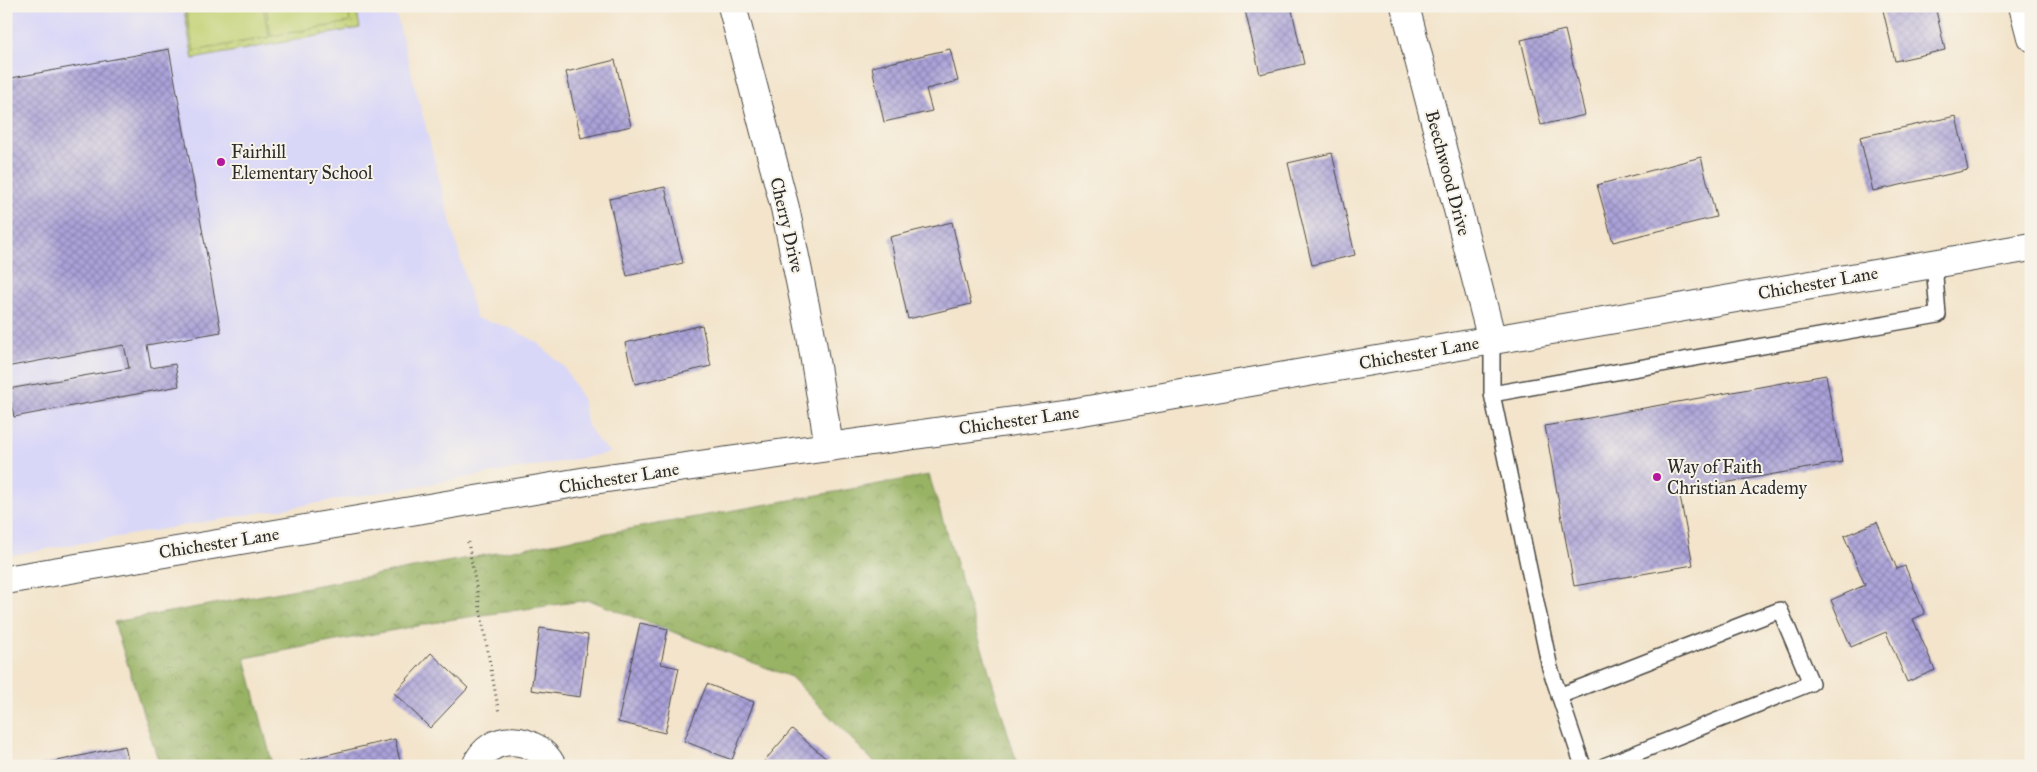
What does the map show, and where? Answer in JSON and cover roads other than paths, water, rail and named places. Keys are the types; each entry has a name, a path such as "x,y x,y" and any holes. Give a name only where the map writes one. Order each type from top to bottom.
{"street":[{"name":"Cherry Drive","path":"732,6 785,208 810,330 829,446"},
{"name":"Beechwood Drive","path":"1405,6 1492,340"},
{"path":"2023,6 2031,37"},
{"name":"Chichester Lane","path":"6,580 593,480 1070,413 2031,247"},
{"path":"476,766 488,750 499,743 512,740 526,742 538,748 548,758 552,766"}],"lane":[{"path":"1492,394 1938,315 1934,263"},
{"path":"1492,340 1492,394 1550,668 1583,766"},
{"path":"1559,696 1780,610 1812,683 1604,766"}],"place":[{"name":"Fairhill Elementary School","path":"221,162"},
{"name":"Way of Faith Christian Academy","path":"1657,477"}]}
